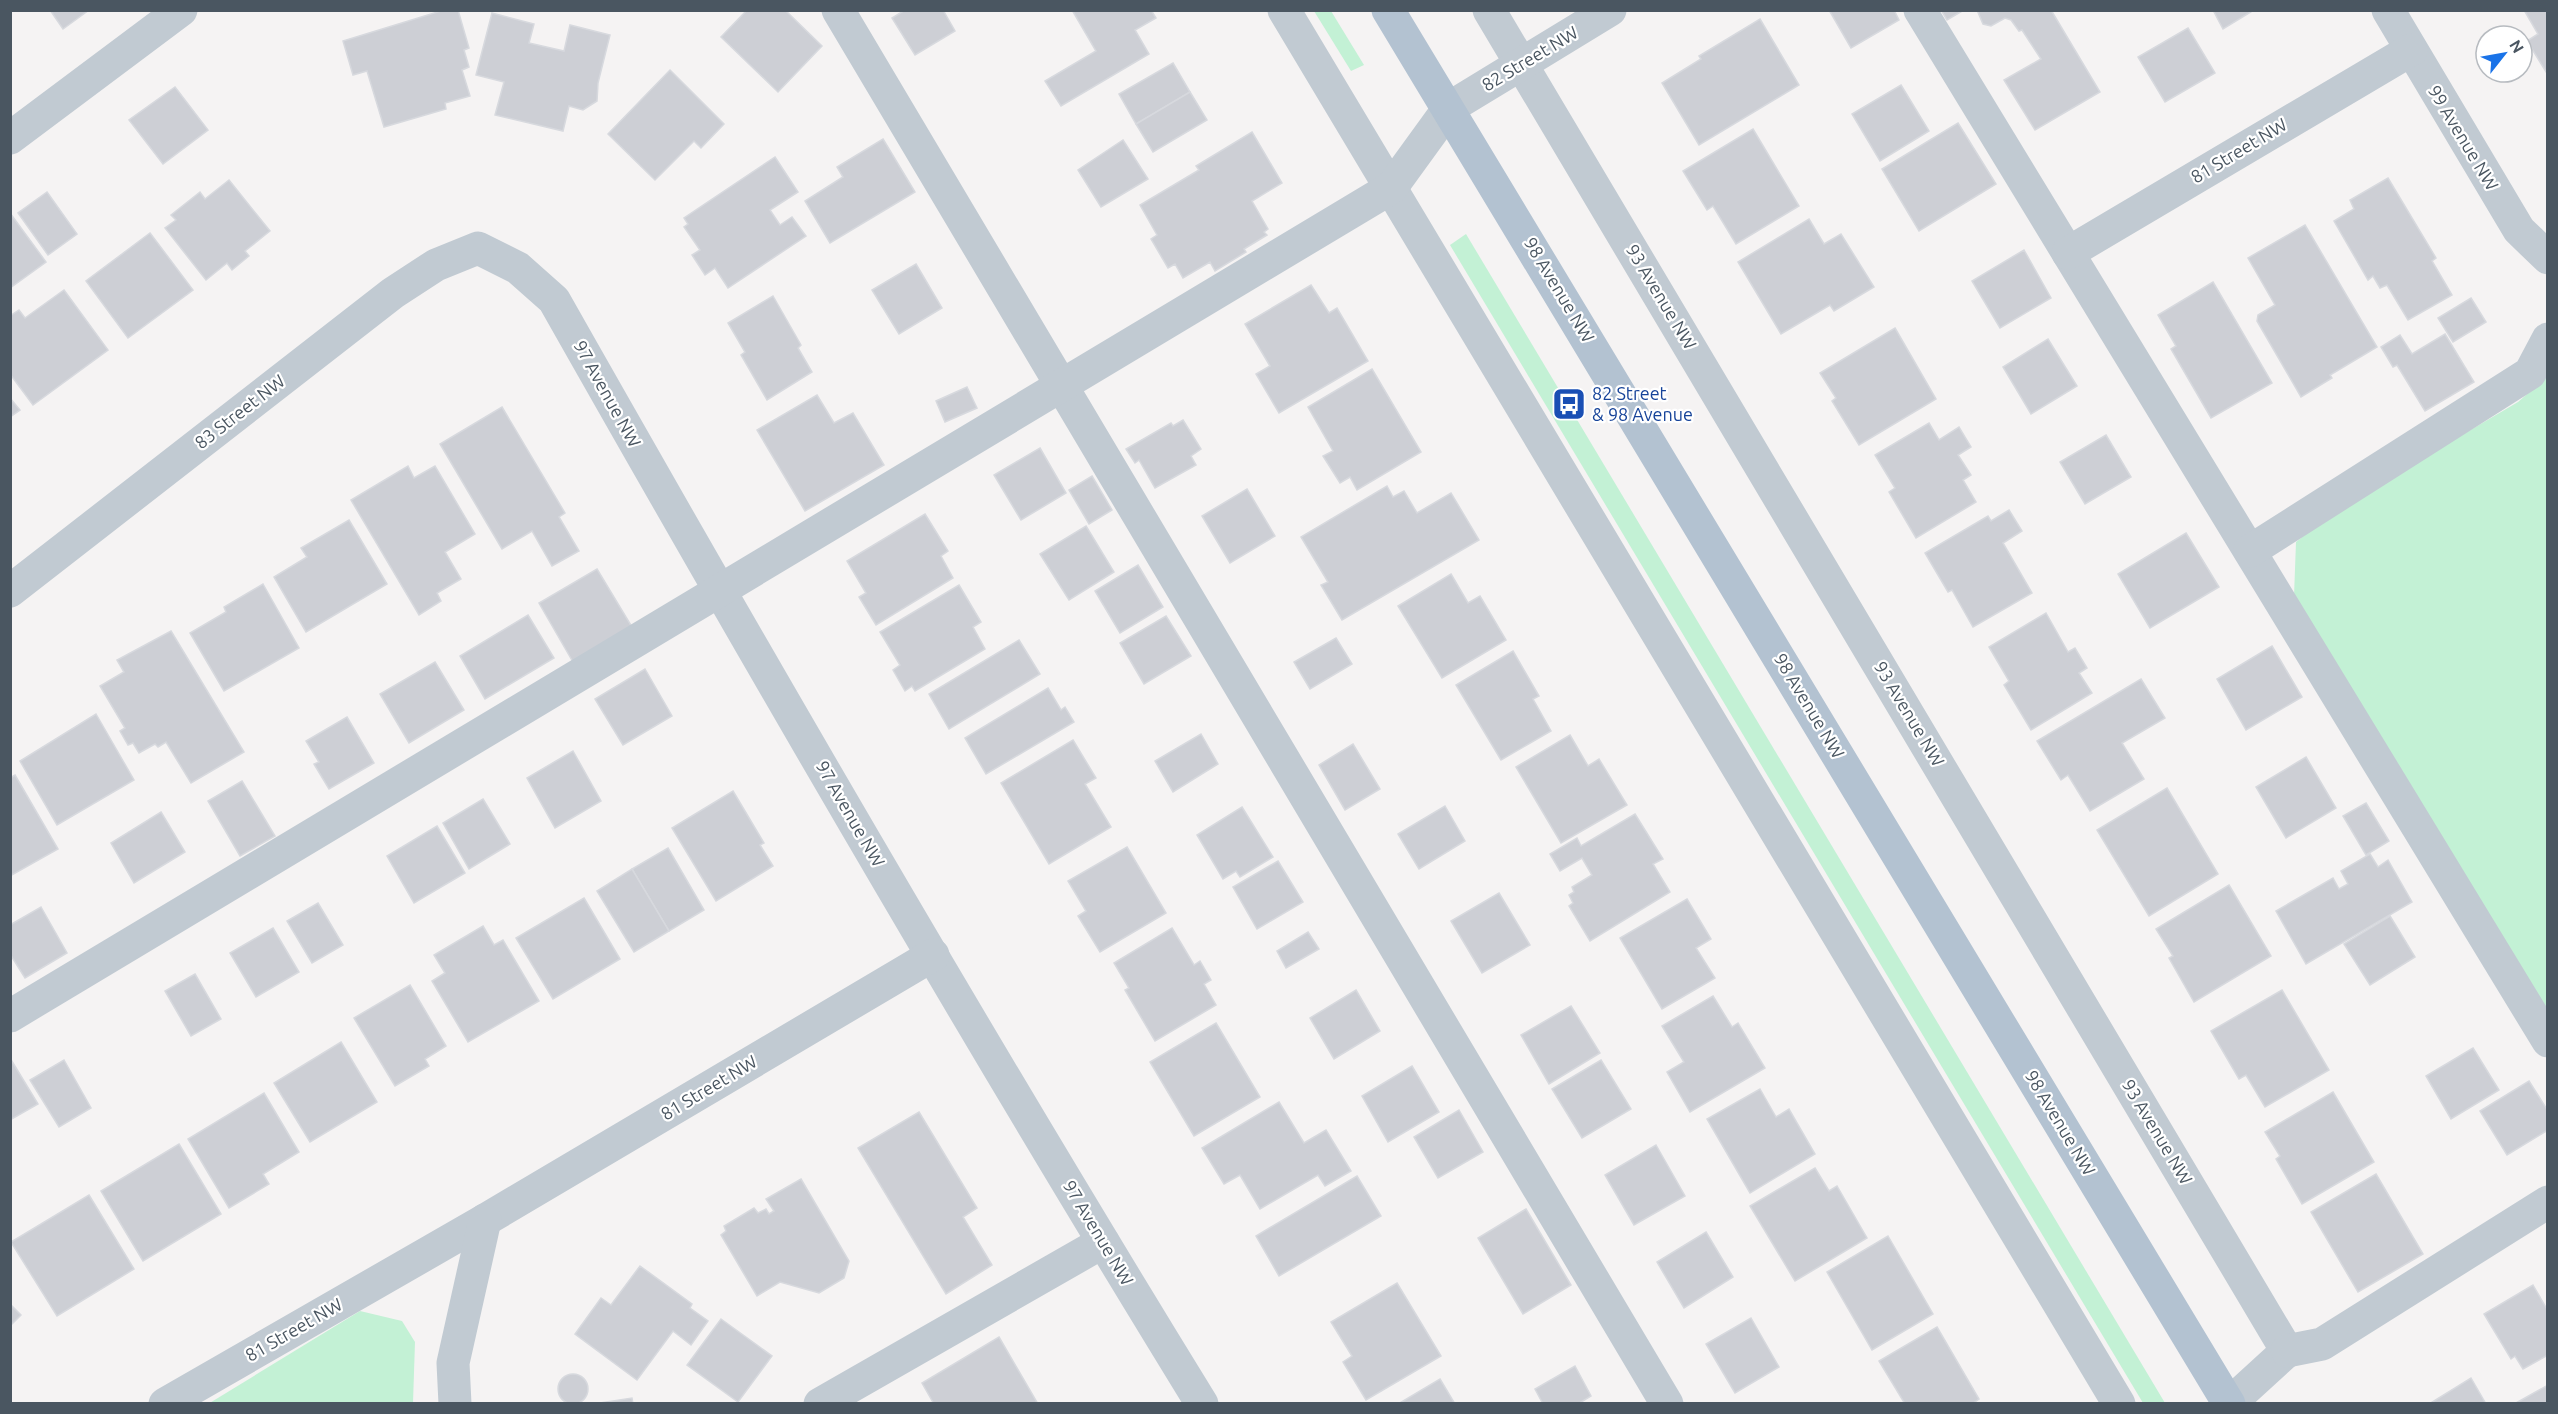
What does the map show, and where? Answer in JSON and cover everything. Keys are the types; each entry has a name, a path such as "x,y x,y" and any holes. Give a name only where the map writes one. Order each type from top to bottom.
{"main road":[{"name":"98 Avenue NW","path":"1388,10 2229,1404"}],"street":[{"path":"10,138 181,10"},
{"path":"838,10 1667,1404"},
{"path":"1284,10 2119,1404"},
{"name":"93 Avenue NW","path":"1489,10 2288,1351"},
{"name":"82 Street NW","path":"1449,108 1610,10"},
{"path":"1920,10 2547,1041"},
{"name":"99 Avenue NW","path":"2388,10 2519,230 2547,258"},
{"name":"81 Street NW","path":"2068,253 2410,50"},
{"path":"10,1016 1391,188 1449,108"},
{"name":"83 Street NW","path":"10,591 393,293 436,265 478,248"},
{"name":"97 Avenue NW","path":"478,248 518,268 554,300 718,591 1102,1242 1202,1404"},
{"path":"2250,551 2530,373 2547,339"},
{"name":"81 Street NW","path":"165,1404 485,1220 933,955"},
{"path":"2229,1404 2288,1351 2322,1344 2547,1202"},
{"path":"454,1404 453,1363 485,1220"},
{"path":"820,1404 1102,1242"}],"green space":[{"path":"1314,11 1331,11 1364,65 1351,71"},
{"path":"1466,234 2165,1403 2143,1403 1450,245"},
{"path":"2547,377 2547,1014 2294,596 2296,542 2340,507 2518,402"},
{"path":"360,1311 402,1321 415,1342 413,1403 208,1404"}],"building":[{"path":"50,10 89,10 63,29"},
{"path":"444,10 458,10 469,48 464,50 469,67 462,70 470,96 445,103 446,109 384,127 367,71 353,75 343,41"},
{"path":"747,10 785,10 822,46 778,92 721,37"},
{"path":"905,10 943,10 955,31 915,55 892,18"},
{"path":"1072,10 1151,10 1156,18 1135,30 1149,54 1061,106 1045,81 1096,51"},
{"path":"1829,10 1894,10 1899,20 1851,48"},
{"path":"1941,10 1964,10 1947,20"},
{"path":"1977,10 2051,10 2100,92 2035,130 2004,80 2041,59 2022,30 2019,31 2011,20 2005,18 1991,26 1983,24"},
{"path":"2213,10 2254,10 2223,29"},
{"path":"2524,10 2548,10 2548,75 2534,52 2534,37 2538,34"},
{"path":"492,13 534,24 529,43 564,51 570,25 610,35 598,83 597,101 583,110 569,106 563,131 495,115 504,82 476,75"},
{"path":"1760,19 1799,85 1699,145 1662,83 1701,59 1699,56"},
{"path":"2188,28 2215,73 2165,102 2138,57"},
{"path":"1173,63 1190,92 1136,124 1119,94"},
{"path":"670,70 724,124 701,148 694,141 655,180 608,134"},
{"path":"1901,85 1929,131 1880,161 1852,114"},
{"path":"175,87 208,130 163,164 129,120"},
{"path":"1190,92 1207,120 1153,152 1136,124"},
{"path":"1958,123 1996,184 1919,231 1882,169"},
{"path":"1753,129 1799,206 1736,244 1713,206 1707,210 1683,171"},
{"path":"1252,132 1282,183 1252,201 1268,229 1264,232 1267,235 1244,249 1246,252 1215,271 1210,262 1183,278 1175,264 1168,268 1151,239 1157,235 1140,205 1199,170 1196,166"},
{"path":"883,139 915,192 830,243 805,201 843,177 837,167"},
{"path":"1123,140 1148,179 1101,207 1078,170"},
{"path":"775,157 798,192 770,210 780,225 792,217 806,236 728,288 715,268 705,275 692,255 700,250 684,227 688,224 684,218"},
{"path":"2388,178 2436,258 2432,261 2452,295 2408,320 2387,285 2380,288 2373,276 2368,280 2334,221 2354,209 2350,200"},
{"path":"229,180 270,231 245,251 249,256 232,270 227,263 206,280 165,228 176,220 171,215 200,192 205,199"},
{"path":"47,192 77,234 48,255 18,213"},
{"path":"10,213 46,262 10,288"},
{"path":"1809,219 1824,244 1841,234 1874,287 1834,311 1830,305 1781,334 1738,262"},
{"path":"2305,225 2377,347 2330,375 2332,378 2301,397 2257,321 2258,315 2275,305 2248,258"},
{"path":"150,233 193,290 128,338 86,281"},
{"path":"2024,250 2051,298 2000,328 1972,281"},
{"path":"916,264 942,308 899,334 872,290"},
{"path":"2213,282 2272,383 2211,418 2171,349 2176,346 2158,315"},
{"path":"1311,285 1329,313 1337,308 1368,361 1279,413 1256,374 1270,366 1245,324"},
{"path":"64,290 108,350 33,405 10,374 10,316 19,310 25,318"},
{"path":"773,296 801,345 798,348 812,372 767,400 741,355 745,352 728,323"},
{"path":"2471,298 2486,322 2453,342 2438,318"},
{"path":"1895,328 1936,399 1859,445 1832,401 1836,398 1820,373"},
{"path":"2445,334 2474,382 2425,411 2397,365 2393,367 2381,347 2400,335 2412,354"},
{"path":"2048,339 2077,386 2031,414 2003,367"},
{"path":"1372,369 1421,452 1357,490 1350,477 1340,483 1323,456 1333,451 1308,407"},
{"path":"967,387 977,408 945,422 936,401"},
{"path":"817,395 834,423 853,413 884,465 805,511 757,430"},
{"path":"10,398 20,410 10,417"},
{"path":"502,407 565,513 559,517 579,551 552,566 532,531 502,549 440,444"},
{"path":"1183,420 1201,449 1191,456 1196,465 1155,488 1139,460 1135,463 1126,449 1171,423 1173,426"},
{"path":"1929,423 1939,440 1959,427 1971,447 1958,455 1971,475 1963,480 1976,502 1916,538 1889,492 1895,488 1875,455"},
{"path":"2106,435 2131,477 2085,504 2060,462"},
{"path":"1040,448 1066,493 1021,520 994,475"},
{"path":"408,466 414,478 435,466 475,534 445,552 461,579 437,593 441,601 419,615 351,500"},
{"path":"1092,476 1112,510 1089,524 1069,490"},
{"path":"1387,486 1393,497 1404,491 1417,513 1451,493 1479,540 1342,620 1321,585 1328,582 1301,537"},
{"path":"1247,489 1275,536 1230,563 1202,516"},
{"path":"2009,510 2022,531 2003,543 2032,593 1973,627 1952,590 1948,592 1925,553 1988,516 1991,521"},
{"path":"925,514 948,551 941,556 953,578 876,625 859,597 866,593 847,561"},
{"path":"349,520 387,584 306,632 274,577 307,557 301,548"},
{"path":"1086,526 1114,572 1069,600 1040,554"},
{"path":"2186,533 2219,587 2150,628 2118,574"},
{"path":"1138,565 1163,607 1120,633 1095,591"},
{"path":"597,569 632,627 573,662 539,603"},
{"path":"1451,574 1468,603 1480,596 1506,640 1442,678 1398,606"},
{"path":"263,584 299,648 224,691 190,633 226,612 224,607"},
{"path":"959,585 981,622 973,627 985,649 915,691 912,686 905,691 893,670 900,665 880,632"},
{"path":"2046,613 2068,652 2075,648 2087,668 2079,673 2092,693 2031,730 2004,685 2009,681 1989,647"},
{"path":"528,615 554,658 485,699 460,656"},
{"path":"1166,616 1191,656 1144,684 1120,643"},
{"path":"171,631 244,752 191,783 166,742 158,747 155,744 139,753 133,743 128,745 120,731 125,728 100,686 124,672 117,660"},
{"path":"1336,638 1352,664 1310,689 1294,662"},
{"path":"1019,640 1040,674 949,729 929,694"},
{"path":"2272,646 2302,697 2246,730 2217,679"},
{"path":"1513,651 1539,696 1533,699 1551,731 1501,760 1456,685"},
{"path":"435,662 464,710 409,743 380,694"},
{"path":"645,669 672,716 623,745 595,699"},
{"path":"2141,679 2165,718 2122,743 2144,779 2090,811 2068,775 2061,780 2037,741"},
{"path":"1048,688 1061,710 1065,707 1074,722 986,774 965,738"},
{"path":"96,714 134,780 57,825 20,761"},
{"path":"347,717 374,763 329,789 314,764 319,762 306,741"},
{"path":"1201,734 1218,764 1173,792 1155,761"},
{"path":"1570,735 1588,766 1599,759 1627,805 1561,843 1516,767"},
{"path":"1073,740 1096,778 1085,784 1111,827 1049,864 1001,783"},
{"path":"1353,744 1380,789 1345,810 1319,765"},
{"path":"573,751 601,801 555,828 527,778"},
{"path":"2306,757 2336,808 2286,838 2256,787"},
{"path":"15,775 58,849 10,876 10,778"},
{"path":"242,781 275,836 240,856 208,801"},
{"path":"2167,788 2218,874 2149,916 2097,830"},
{"path":"733,791 764,843 760,845 773,866 716,901 672,828"},
{"path":"483,799 510,844 469,869 443,823"},
{"path":"2366,803 2389,841 2366,855 2343,816"},
{"path":"1445,806 1465,841 1419,869 1398,834"},
{"path":"1242,807 1273,857 1240,877 1236,871 1223,879 1197,835"},
{"path":"161,812 185,852 134,883 111,843"},
{"path":"1635,814 1663,859 1653,864 1670,892 1590,941 1569,906 1573,903 1569,895 1574,892 1572,887 1592,875 1582,858 1560,871 1550,854 1577,838 1581,846"},
{"path":"437,826 465,873 414,903 387,856"},
{"path":"1127,847 1166,913 1100,952 1078,916 1086,911 1068,881"},
{"path":"668,848 704,910 669,931 632,869"},
{"path":"2370,854 2378,867 2388,860 2412,902 2306,964 2276,911 2333,878 2339,889 2348,884 2341,871"},
{"path":"1278,861 1303,902 1257,929 1233,887"},
{"path":"632,869 669,931 634,952 597,891"},
{"path":"2229,885 2271,956 2194,1002 2169,958 2173,956 2156,929"},
{"path":"1499,893 1530,945 1482,973 1451,921"},
{"path":"584,898 620,959 553,999 516,938"},
{"path":"1687,899 1711,939 1696,948 1715,978 1662,1009 1620,938"},
{"path":"318,903 343,945 312,963 287,921"},
{"path":"41,907 67,953 25,978 10,954 10,925"},
{"path":"2390,916 2415,957 2370,985 2344,944"},
{"path":"483,926 494,945 503,940 539,1001 468,1042 432,981 445,973 434,955"},
{"path":"273,928 299,972 256,997 230,953"},
{"path":"1172,928 1194,965 1200,961 1211,980 1204,984 1216,1005 1155,1041 1125,990 1129,988 1114,963"},
{"path":"1308,932 1319,949 1286,968 1277,951"},
{"path":"195,974 221,1019 191,1036 165,991"},
{"path":"410,985 446,1046 425,1059 429,1066 395,1086 354,1018"},
{"path":"1356,990 1380,1031 1334,1059 1310,1018"},
{"path":"2282,990 2329,1070 2265,1107 2246,1075 2239,1079 2211,1031"},
{"path":"1713,996 1732,1027 1738,1023 1765,1068 1690,1112 1667,1072 1684,1062 1662,1026"},
{"path":"1571,1006 1600,1053 1549,1084 1521,1035"},
{"path":"1216,1023 1260,1097 1194,1136 1150,1062"},
{"path":"341,1042 377,1102 310,1142 274,1083"},
{"path":"2473,1048 2499,1090 2451,1119 2426,1076"},
{"path":"10,1058 38,1104 10,1120"},
{"path":"64,1060 91,1108 59,1127 30,1080"},
{"path":"1601,1060 1631,1109 1582,1138 1552,1089"},
{"path":"1412,1066 1439,1112 1388,1142 1362,1096"},
{"path":"2529,1081 2548,1111 2548,1130 2507,1155 2480,1111"},
{"path":"1760,1089 1776,1117 1789,1109 1815,1154 1750,1193 1707,1119"},
{"path":"2333,1092 2374,1162 2302,1204 2276,1159 2280,1156 2265,1132"},
{"path":"264,1093 299,1152 263,1174 269,1184 229,1208 188,1139"},
{"path":"1279,1102 1304,1143 1326,1130 1351,1171 1325,1186 1318,1175 1260,1209 1240,1175 1224,1184 1202,1148"},
{"path":"1459,1110 1483,1152 1438,1178 1414,1137"},
{"path":"919,1112 977,1208 963,1217 992,1265 946,1294 858,1148"},
{"path":"179,1144 221,1214 143,1261 101,1191"},
{"path":"1656,1145 1685,1196 1634,1225 1605,1175"},
{"path":"1815,1168 1829,1191 1837,1186 1867,1238 1795,1281 1750,1206"},
{"path":"2376,1174 2423,1254 2358,1292 2311,1212"},
{"path":"1357,1176 1381,1216 1279,1276 1256,1236"},
{"path":"801,1179 849,1261 844,1278 819,1293 780,1282 757,1296 721,1235 726,1231 724,1226 754,1208 758,1213 766,1209 769,1214 774,1211 766,1199"},
{"path":"89,1195 134,1269 57,1316 11,1242"},
{"path":"1526,1209 1571,1285 1523,1314 1478,1238"},
{"path":"1706,1232 1733,1277 1684,1308 1657,1262"},
{"path":"1888,1236 1933,1314 1872,1350 1827,1272"},
{"path":"640,1266 692,1304 690,1308 708,1321 691,1345 673,1331 637,1380 575,1334 601,1298 611,1305"},
{"path":"1397,1283 1441,1356 1366,1400 1343,1362 1352,1356 1331,1322"},
{"path":"2533,1285 2548,1311 2548,1355 2523,1369 2515,1356 2511,1359 2484,1314"},
{"path":"10,1304 21,1315 10,1326"},
{"path":"1751,1318 1779,1367 1735,1393 1706,1344"},
{"path":"721,1319 772,1356 738,1402 687,1365"},
{"path":"1937,1327 1979,1399 1972,1404 1905,1404 1879,1361"},
{"path":"999,1337 1038,1404 934,1404 922,1383"},
{"path":"1575,1366 1591,1396 1578,1404 1543,1404 1535,1389"},
{"path":"573,1374 579,1375 587,1383 587,1395 579,1403 573,1404 567,1403 559,1395 558,1389 559,1383 567,1375"},
{"path":"2471,1378 2486,1404 2429,1404"},
{"path":"1440,1379 1455,1404 1398,1404"},
{"path":"2548,1385 2548,1404 2516,1403"},
{"path":"632,1398 633,1404 593,1404"}],"place":[{"name":"82 Street & 98 Avenue","path":"1569,404"}]}
